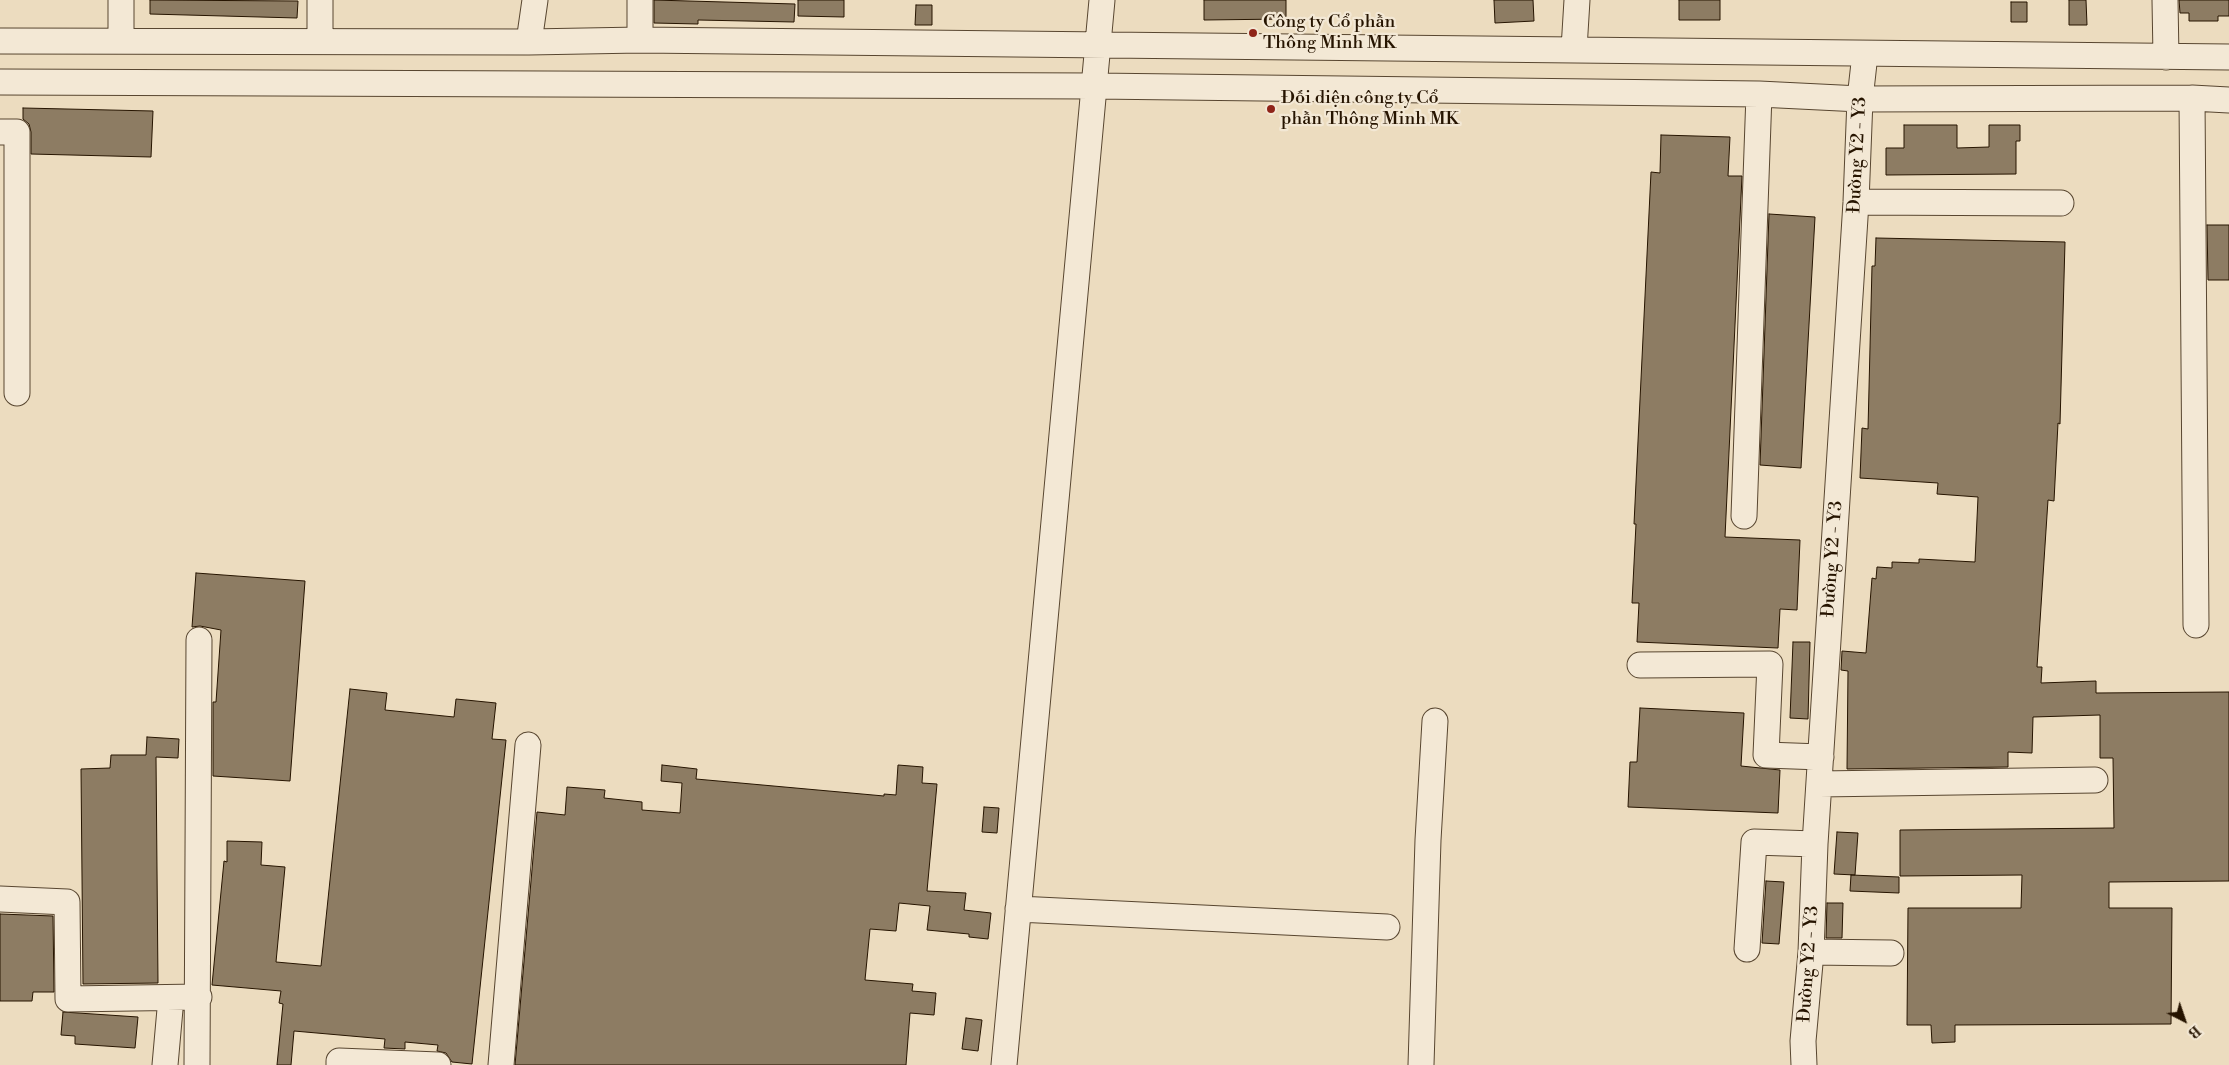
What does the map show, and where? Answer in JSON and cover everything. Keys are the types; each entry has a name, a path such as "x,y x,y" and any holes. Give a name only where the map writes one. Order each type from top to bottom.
{"street":[{"path":"121,0 121,41"},
{"path":"320,0 320,41"},
{"path":"529,42 535,0"},
{"path":"640,0 640,40"},
{"path":"1004,1065 1102,0"},
{"path":"1574,49 1578,0"},
{"path":"2165,0 2166,57"},
{"path":"0,42 529,42 640,40 1574,49 2229,58"},
{"name":"Đường Y2 - Y3","path":"1804,1065 1803,1041 1811,952 1819,784 1856,202 1860,99 1865,54"},
{"path":"0,82 1095,86 1759,94 1860,99 2192,98 2229,100"},
{"path":"1744,516 1759,94"},
{"path":"2192,98 2196,625"},
{"path":"0,132 17,132 17,393"},
{"path":"1856,202 2061,203"},
{"path":"198,1065 199,640"},
{"path":"1640,665 1770,664 1766,755 1821,757"},
{"path":"1420,1065 1428,840 1436,721"},
{"path":"501,1065 528,745"},
{"path":"1819,784 2095,780"},
{"path":"1746,949 1754,842 1816,844"},
{"path":"0,899 67,902 68,999 199,997"},
{"path":"1018,909 1387,927"},
{"path":"1811,952 1891,953"},
{"path":"165,1065 171,998"},
{"path":"339,1065 339,1060 438,1065"}],"building":[{"path":"150,0 298,1 297,18 150,14"},
{"path":"654,0 795,4 794,22 698,20 698,24 654,23"},
{"path":"798,0 844,0 844,17 798,16"},
{"path":"1204,0 1286,0 1286,19 1204,20"},
{"path":"1494,0 1533,0 1534,21 1495,23"},
{"path":"1679,0 1720,0 1720,20 1679,20"},
{"path":"2069,0 2086,0 2087,25 2069,25"},
{"path":"2179,0 2229,0 2229,16 2218,16 2218,21 2189,21 2189,13 2180,13"},
{"path":"2011,2 2027,2 2027,22 2011,22"},
{"path":"916,5 932,5 932,25 915,25"},
{"path":"23,108 153,111 151,157 31,154 31,132 29,124 23,119"},
{"path":"1904,125 1957,125 1957,148 1989,147 1989,125 2020,125 2020,141 2016,141 2016,174 1886,175 1886,148 1904,148"},
{"path":"1661,135 1730,137 1728,176 1742,176 1725,537 1800,540 1797,610 1780,609 1778,648 1637,642 1639,603 1632,603 1636,524 1634,524 1651,172 1660,173"},
{"path":"1769,214 1815,217 1801,468 1760,465"},
{"path":"2207,225 2229,225 2229,280 2208,280"},
{"path":"1876,238 2065,242 2060,424 2058,423 2054,501 2048,500 2037,667 2042,667 2041,683 2096,681 2096,693 2229,692 2229,881 2109,882 2109,908 2172,908 2171,1024 1955,1025 1955,1042 1932,1043 1931,1025 1907,1025 1908,908 2021,908 2022,875 1900,876 1900,830 2114,828 2113,758 2100,758 2100,715 2033,717 2032,753 2008,752 2008,767 1847,769 1848,671 1841,670 1842,651 1866,653 1872,578 1876,579 1877,567 1892,568 1892,562 1919,563 1919,559 1975,562 1978,497 1937,494 1938,483 1860,478 1862,428 1868,429 1872,266 1875,266"},
{"path":"196,573 305,581 290,781 213,776 213,702 216,702 221,630 200,626 192,627"},
{"path":"1793,642 1810,642 1808,719 1790,718"},
{"path":"350,689 387,693 385,710 454,717 456,699 496,703 492,739 506,740 472,1064 452,1062 446,1053 437,1051 438,1045 405,1042 405,1049 384,1048 385,1039 294,1031 291,1065 277,1065 283,1004 279,1003 281,991 212,985 224,861 227,862 227,841 262,842 261,865 285,867 276,962 321,966"},
{"path":"1640,708 1744,713 1741,766 1780,770 1778,813 1628,807 1630,762 1637,762"},
{"path":"147,737 179,739 178,758 156,757 158,983 83,984 81,769 110,768 111,755 146,755"},
{"path":"662,765 697,769 696,779 884,796 884,794 896,795 898,765 923,767 922,783 937,784 927,891 966,893 964,910 991,913 988,939 969,937 969,934 927,930 930,906 899,903 896,931 870,929 865,980 913,984 912,991 936,993 934,1015 910,1013 906,1065 515,1065 537,812 565,815 567,787 605,790 604,798 642,802 642,810 680,813 682,783 661,781"},
{"path":"984,807 999,808 997,833 982,832"},
{"path":"1837,832 1858,833 1855,875 1834,874"},
{"path":"1851,875 1899,877 1899,893 1850,891"},
{"path":"1766,881 1784,882 1779,944 1762,943"},
{"path":"1827,903 1843,903 1842,938 1826,938"},
{"path":"0,914 53,916 54,992 33,992 32,1001 0,1001"},
{"path":"63,1012 138,1017 135,1048 75,1044 75,1036 61,1035"},
{"path":"966,1018 982,1020 978,1051 962,1049"}],"place":[{"name":"Công ty Cổ phần Thông Minh MK","path":"1253,33"},
{"name":"Đối diện công ty Cổ phần Thông Minh MK","path":"1271,109"}]}
